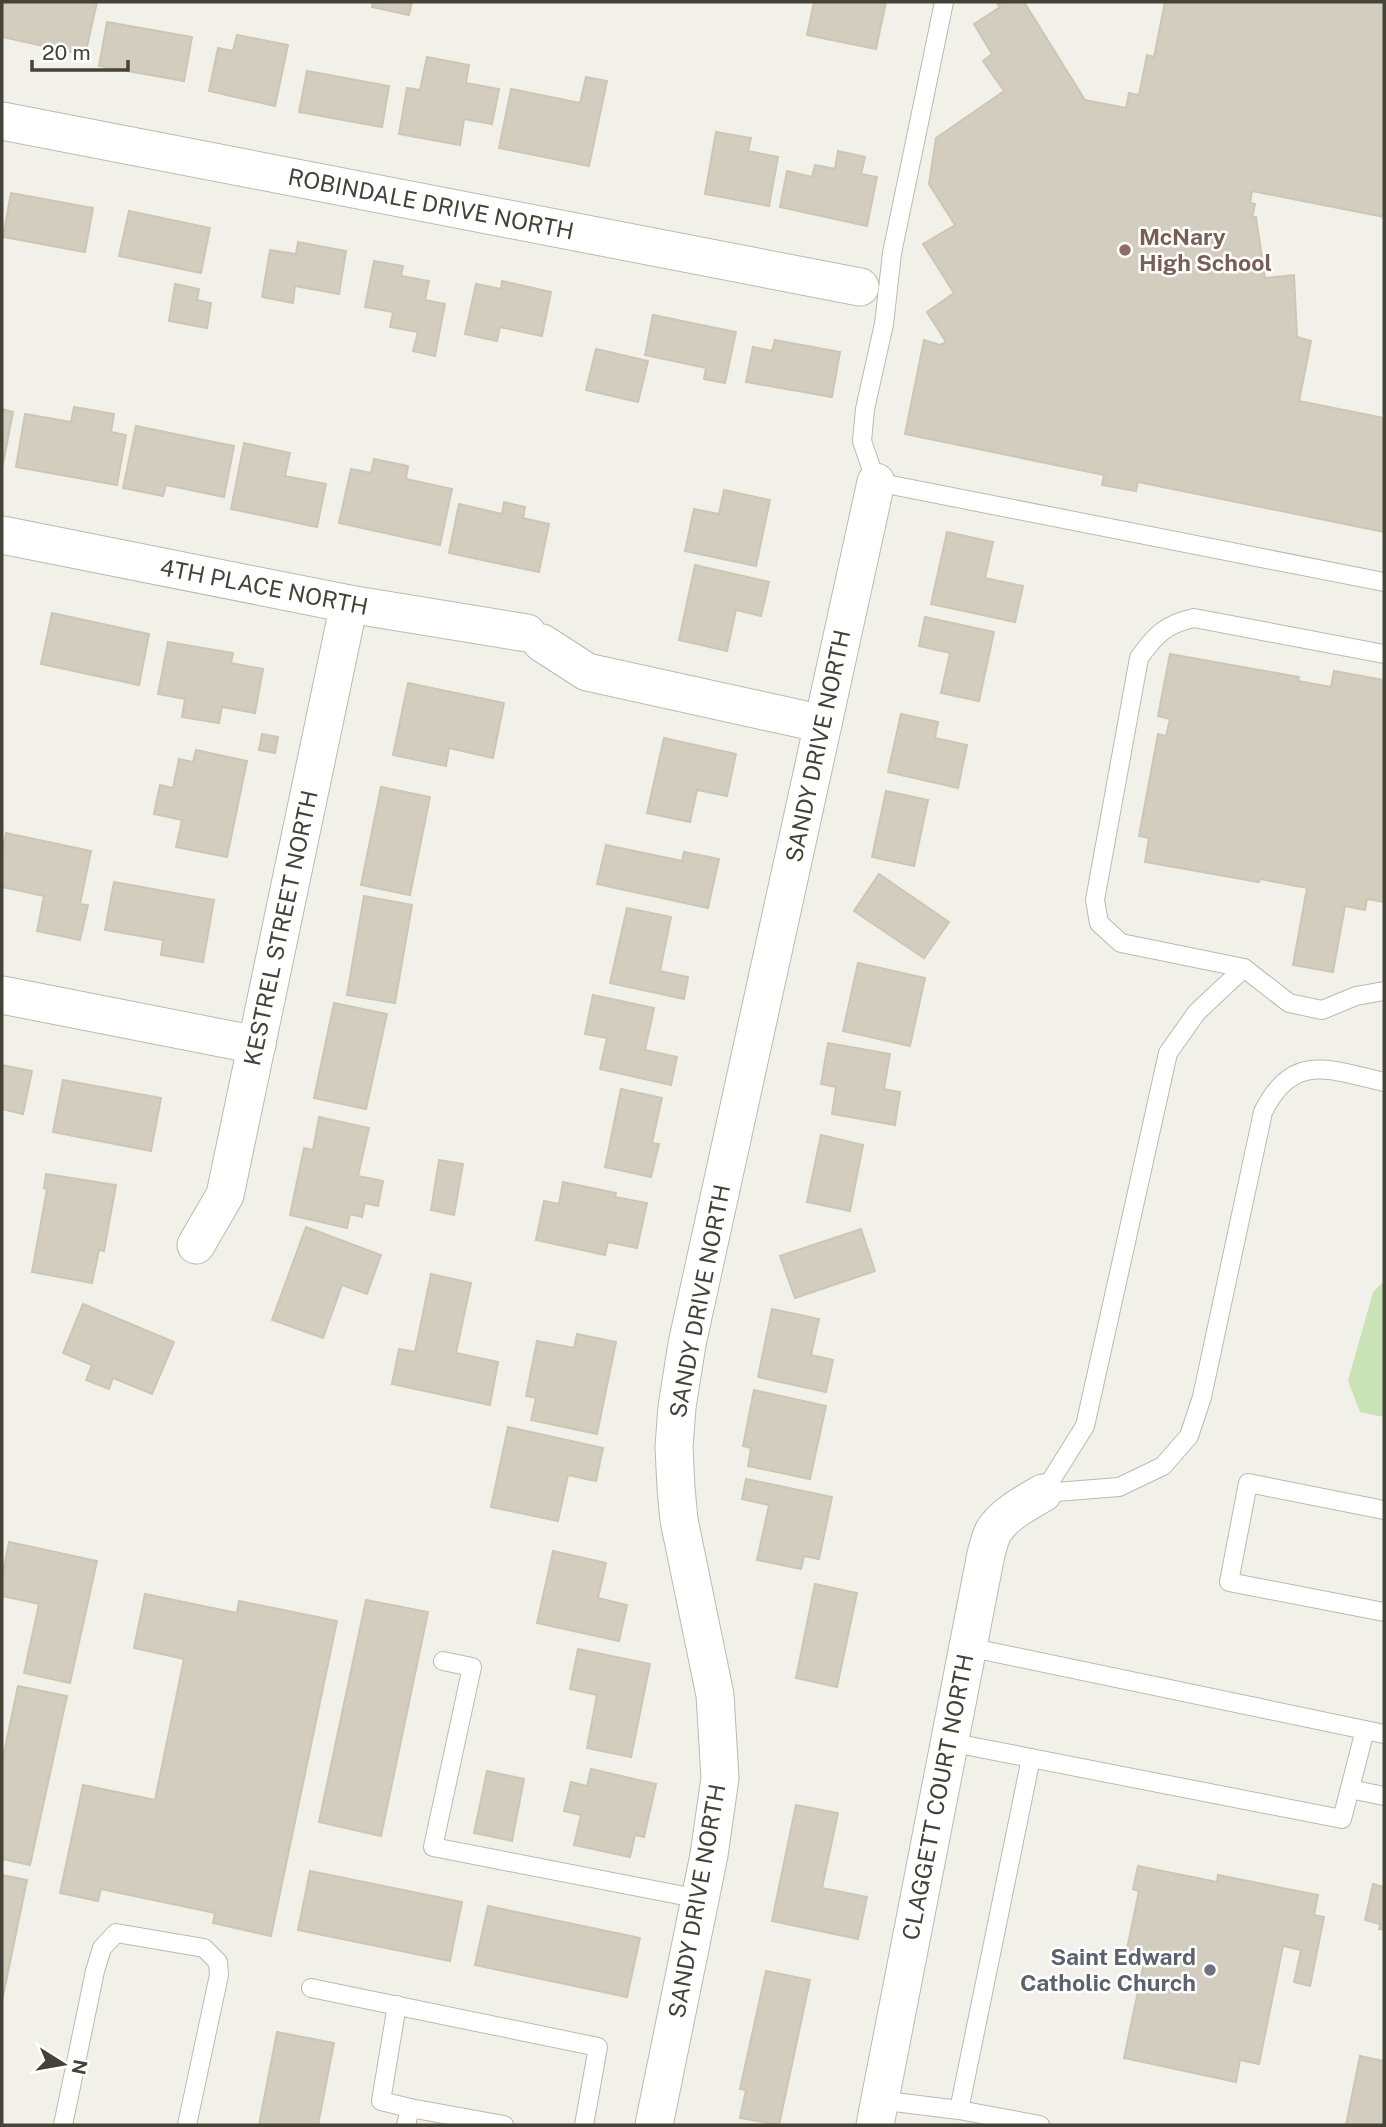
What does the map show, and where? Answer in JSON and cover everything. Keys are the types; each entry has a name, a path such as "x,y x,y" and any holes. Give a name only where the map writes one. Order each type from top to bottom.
{"street":[{"name":"ROBINDALE DRIVE NORTH","path":"2,121 860,287"},
{"name":"SANDY DRIVE NORTH","path":"654,2125 700,1899 720,1778 715,1695 679,1520 674,1447 677,1407 687,1344 876,482"},
{"name":"4TH PLACE NORTH","path":"2,535 535,638 587,672 823,724"},
{"name":"KESTREL STREET NORTH","path":"197,1245 225,1195 349,604"},
{"path":"2,995 257,1045"},
{"name":"CLAGGETT COURT NORTH","path":"876,2113 986,1554 993,1533 1021,1506 1043,1493"}],"lane":[{"path":"944,2 897,229 884,324 865,409 862,441 876,482 1384,582"},
{"path":"1384,654 1194,618 1175,622 1153,638 1139,658 1095,900 1100,923 1121,943 1244,968 1289,1003 1322,1010 1356,996 1384,991"},
{"path":"1043,1493 1085,1426 1167,1054 1197,1012 1244,968"},
{"path":"1043,1493 1119,1488 1163,1466 1189,1436 1202,1397 1263,1112 1272,1094 1286,1079 1318,1068 1384,1082"},
{"path":"1384,1510 1248,1483 1229,1582 1384,1612"},
{"path":"968,1647 1384,1734"},
{"path":"443,1661 472,1667 433,1847 700,1899"},
{"path":"948,1742 1342,1819 1365,1730"},
{"path":"959,2110 1031,1758"},
{"path":"1350,1789 1384,1796"},
{"path":"63,2125 95,1971 102,1948 116,1933 204,1948 218,1962 219,1975 187,2125"},
{"path":"311,1987 598,2047 584,2125"},
{"path":"397,2006 381,2101 408,2116 504,2125"},
{"path":"876,2113 959,2110 978,2120 1040,2125"}],"green space":[{"path":"1384,1281 1384,1417 1360,1412 1348,1381 1373,1292"}],"building":[{"path":"2,2 97,2 85,55 2,37"},
{"path":"373,2 412,2 409,15 372,7"},
{"path":"814,2 886,2 876,49 807,35"},
{"name":"McNary High School","path":"996,2 1024,2 1085,100 1126,108 1129,93 1139,95 1147,55 1154,57 1165,2 1384,2 1384,217 1252,191 1250,203 1255,204 1252,218 1256,217 1265,278 1294,275 1297,337 1311,341 1299,401 1384,418 1384,532 1138,482 1136,491 1102,485 1104,475 905,434 924,340 940,345 946,342 927,312 954,293 923,244 955,225 929,184 936,138 1004,91 983,61 992,54 974,24 1000,7"},
{"path":"107,22 192,37 184,81 99,66"},
{"path":"237,35 288,45 275,106 209,91 218,48 233,51"},
{"path":"427,57 469,65 466,83 499,89 492,124 464,119 460,145 399,134 407,88 420,90"},
{"path":"307,71 389,86 382,127 299,112"},
{"path":"586,77 607,81 589,166 499,148 511,89 580,103"},
{"path":"716,132 751,138 748,151 778,157 769,206 705,194"},
{"path":"838,151 865,157 861,174 877,177 867,226 780,207 787,171 812,177 815,165 835,169"},
{"path":"11,193 93,208 85,252 3,237"},
{"path":"129,211 210,228 201,273 119,256"},
{"path":"298,242 346,251 339,294 295,286 293,303 262,297 270,250 296,254"},
{"path":"374,261 403,266 401,276 429,281 425,300 445,304 435,356 413,351 418,332 390,327 393,312 365,307"},
{"path":"502,281 551,292 542,336 500,327 497,341 465,334 476,284 501,289"},
{"path":"175,284 199,289 197,300 211,303 207,328 169,321"},
{"path":"653,315 736,332 725,383 704,379 706,368 645,355"},
{"path":"775,340 840,352 832,397 746,382 753,347 772,351"},
{"path":"596,349 648,361 638,402 586,390"},
{"path":"74,407 114,414 111,432 126,435 117,485 16,467 25,414 71,422"},
{"path":"2,409 13,412 3,464 2,463"},
{"path":"136,426 234,446 224,497 166,485 163,496 123,488"},
{"path":"244,443 290,453 285,476 326,484 317,527 231,509"},
{"path":"374,459 408,466 406,479 452,489 440,545 339,523 351,469 371,473"},
{"path":"724,490 770,500 756,566 685,551 694,509 719,514"},
{"path":"504,502 525,507 523,518 549,524 539,572 449,553 459,504 502,514"},
{"path":"947,532 993,542 985,578 1023,586 1015,622 931,604"},
{"path":"695,565 769,582 761,616 736,610 727,651 679,640"},
{"path":"52,613 149,634 139,685 41,664"},
{"path":"925,617 994,632 979,701 941,693 950,653 919,646"},
{"path":"168,642 233,653 231,663 263,669 255,713 222,707 219,723 182,717 185,699 158,694"},
{"path":"1170,654 1299,677 1298,681 1331,687 1334,671 1384,680 1384,902 1367,899 1365,910 1345,906 1333,972 1293,965 1307,888 1145,862 1149,838 1139,836 1158,734 1166,736 1170,719 1158,716"},
{"path":"408,683 504,703 493,758 449,748 446,766 393,755"},
{"path":"901,714 938,722 935,738 967,745 958,788 888,772"},
{"path":"262,734 278,737 275,753 259,750"},
{"path":"664,738 736,754 727,796 697,790 690,822 647,813"},
{"path":"196,750 247,761 227,857 176,847 182,820 154,814 160,785 173,788 179,759 193,762"},
{"path":"381,787 430,797 410,895 361,885"},
{"path":"886,791 928,800 914,866 872,857"},
{"path":"6,833 91,851 80,904 88,905 80,940 37,931 44,896 2,887 2,855"},
{"path":"606,845 682,861 684,852 719,859 708,908 597,884"},
{"path":"879,874 949,922 924,958 854,911"},
{"path":"114,882 214,900 203,962 161,955 163,940 105,930"},
{"path":"364,896 412,905 395,1003 347,995"},
{"path":"627,908 671,917 660,971 688,977 684,999 610,983"},
{"path":"858,963 925,978 910,1046 843,1031"},
{"path":"593,995 654,1008 645,1050 677,1057 671,1085 600,1069 607,1038 585,1034"},
{"path":"334,1003 387,1014 366,1109 314,1098"},
{"path":"828,1043 890,1054 884,1089 900,1092 895,1125 832,1114 836,1087 821,1084"},
{"path":"2,1065 32,1071 23,1114 2,1109"},
{"path":"63,1080 161,1098 151,1151 53,1132"},
{"path":"621,1089 662,1098 652,1143 659,1144 651,1177 605,1167"},
{"path":"319,1117 369,1128 358,1176 383,1181 378,1206 365,1203 362,1217 350,1214 347,1228 290,1215 304,1148 313,1150"},
{"path":"821,1135 863,1145 850,1211 807,1202"},
{"path":"439,1160 463,1164 454,1215 431,1210"},
{"path":"46,1174 116,1185 104,1251 99,1250 92,1283 32,1272 47,1189 44,1188"},
{"path":"563,1182 616,1193 615,1197 647,1203 637,1248 608,1242 605,1255 536,1240 544,1201 559,1204"},
{"path":"306,1227 381,1255 367,1294 342,1285 323,1338 272,1320"},
{"path":"861,1229 875,1271 795,1298 780,1256"},
{"path":"431,1274 471,1283 456,1353 498,1362 490,1405 392,1384 399,1349 415,1352"},
{"path":"83,1304 174,1342 152,1394 113,1378 109,1389 86,1380 92,1365 63,1353"},
{"path":"772,1309 819,1319 811,1355 833,1360 826,1392 758,1377"},
{"path":"577,1334 616,1342 597,1434 531,1420 536,1398 526,1396 537,1341 574,1348"},
{"path":"754,1390 826,1406 810,1479 748,1466 751,1448 743,1446"},
{"path":"508,1427 603,1448 596,1481 568,1475 558,1521 491,1507"},
{"path":"746,1479 832,1497 819,1559 804,1556 801,1569 757,1560 769,1505 742,1499"},
{"path":"9,1542 97,1561 70,1683 24,1673 39,1604 2,1596 2,1577"},
{"path":"553,1551 606,1563 598,1598 627,1605 619,1641 537,1623"},
{"path":"815,1584 857,1593 837,1687 796,1678"},
{"path":"145,1594 237,1613 239,1601 337,1621 271,1936 213,1923 215,1913 101,1889 98,1901 60,1893 83,1785 155,1800 184,1659 134,1648"},
{"path":"366,1600 428,1612 381,1836 319,1822"},
{"path":"578,1649 650,1664 631,1757 587,1748 597,1695 570,1689"},
{"path":"18,1686 67,1696 30,1865 2,1859 2,1762"},
{"path":"591,1769 656,1784 644,1837 635,1835 630,1857 574,1845 581,1815 564,1811 571,1782 587,1786"},
{"path":"487,1771 524,1779 512,1841 474,1833"},
{"path":"796,1805 838,1813 822,1888 867,1897 858,1939 772,1921"},
{"name":"Saint Edward Catholic Church","path":"1138,1866 1217,1882 1218,1875 1318,1895 1314,1915 1324,1917 1310,1986 1294,1982 1301,1950 1283,1946 1259,2064 1240,2060 1236,2082 1124,2058 1145,1958 1126,1954 1139,1891 1133,1889"},
{"path":"310,1871 462,1902 450,1961 298,1930"},
{"path":"2,1875 27,1880 2,2001"},
{"path":"1373,1884 1384,1887 1384,1930 1379,1929 1380,1924 1365,1920"},
{"path":"488,1906 640,1938 627,1997 475,1965"},
{"path":"766,1971 810,1980 779,2125 740,2118 746,2090 740,2089"},
{"path":"277,2032 334,2043 318,2125 259,2125"},
{"path":"1360,2056 1384,2061 1384,2125 1346,2125"}],"place":[{"name":"McNary High School","path":"1125,250"},
{"name":"Saint Edward Catholic Church","path":"1210,1970"}]}
